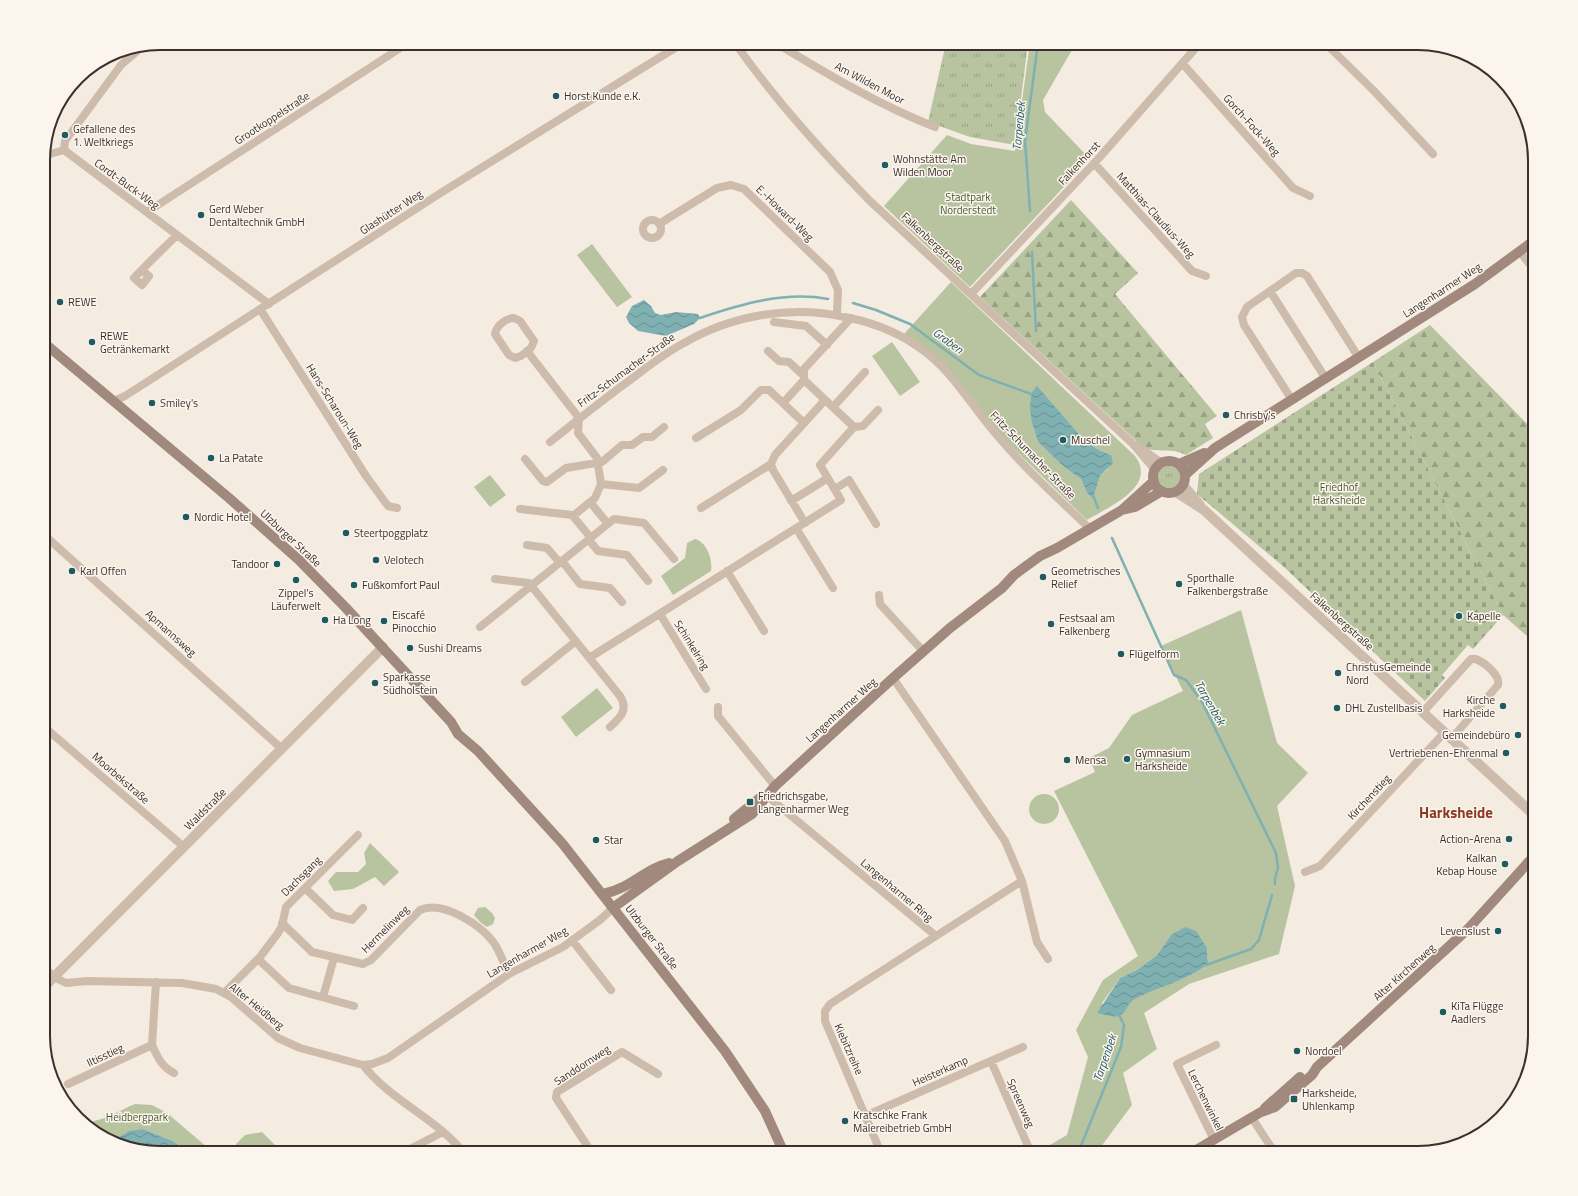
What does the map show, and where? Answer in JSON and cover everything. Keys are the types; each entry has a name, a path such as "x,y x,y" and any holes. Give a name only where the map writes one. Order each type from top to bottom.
{"main road":[{"name":"Langenharmer Weg","path":"1162,463 1169,461 1179,464 1215,448 1479,281 1528,246"},
{"name":"Ulzburger Straße","path":"50,348 272,535 338,598 451,722 462,729 472,739 478,751 553,832 614,907 726,1051 753,1090 772,1124 781,1146"},
{"name":"Langenharmer Weg","path":"1181,484 1215,448"},
{"path":"1162,463 1155,470 1154,481 1157,487 1167,493 1181,484 1179,464"},
{"name":"Langenharmer Weg","path":"614,907 678,861 752,814 766,795 775,786 923,651 1002,588 1044,562 1057,548 1122,510 1154,481"},
{"name":"Langenharmer Weg","path":"1122,510 1135,507 1162,491"},
{"name":"Langenharmer Weg","path":"603,894 622,889 659,865 678,861"},
{"name":"Alter Kirchenweg","path":"1203,1146 1261,1112 1275,1107 1280,1103 1312,1075 1317,1067 1468,929 1528,867"}],"street":[{"name":"Grootkoppelstraße","path":"147,212 397,50"},
{"name":"Glashütter Weg","path":"114,401 126,396 440,194 671,50"},
{"name":"Falkenbergstraße","path":"740,50 775,96 831,161 870,201 1132,443 1155,470"},
{"name":"Am Wilden Moor","path":"788,50 867,95 896,110 935,127"},
{"name":"Falkenhorst","path":"971,294 1094,164 1194,50"},
{"path":"1332,50 1374,91 1433,154"},
{"path":"50,154 64,150 65,141 121,65 135,53"},
{"name":"Gorch-Fock-Weg","path":"1182,63 1293,188 1310,196"},
{"path":"1374,91 1388,96"},
{"name":"Cordt-Buck-Weg","path":"64,150 269,304"},
{"name":"Matthias-Claudius-Weg","path":"1094,164 1192,270 1206,276"},
{"name":"E.-Howard-Weg","path":"659,224 717,188 731,185 744,189 830,272 838,290 837,315"},
{"path":"142,270 177,234"},
{"path":"1520,252 1528,262"},
{"path":"1292,400 1242,321 1242,314 1246,308 1297,273 1305,274 1359,358"},
{"path":"1270,291 1326,379"},
{"name":"Hans-Scharoun-Weg","path":"260,309 366,476 388,506 397,508"},
{"name":"Fritz-Schumacher-Straße","path":"550,442 579,418 672,350 711,330 739,320 768,314 797,312 837,315 878,326 898,334 934,359 953,379 1003,443 1090,529"},
{"path":"510,318 518,320 533,339 533,346 527,351 518,357 510,356 496,337 497,328 510,318"},
{"path":"783,403 804,378 804,369 851,318"},
{"path":"774,322 805,326 827,344"},
{"path":"527,351 579,418 578,434 595,456 598,463 601,484 597,495 573,516"},
{"path":"768,351 779,361 789,362 825,400 854,427"},
{"path":"833,407 865,372"},
{"path":"696,438 741,410 759,390 768,390 804,422"},
{"path":"701,508 771,464 775,455 825,400"},
{"path":"876,524 849,480 835,489 821,467 821,463 854,427 863,426 878,410"},
{"path":"525,459 545,482 566,468 603,461 622,446 632,445 642,437 652,437 664,427"},
{"name":"Falkenbergstraße","path":"1132,443 1162,463"},
{"path":"771,464 773,470 805,523"},
{"path":"601,484 639,488 663,470"},
{"path":"791,501 828,478"},
{"name":"Falkenbergstraße","path":"1181,484 1204,510 1528,809"},
{"name":"Schinkelring","path":"589,658 841,500 835,489"},
{"path":"590,502 608,524"},
{"path":"520,509 573,516 598,551 627,554 648,581"},
{"path":"480,627 615,519 644,522 674,559"},
{"path":"796,528 833,588"},
{"name":"Apmannsweg","path":"50,540 282,749"},
{"path":"526,545 547,548 580,584 610,588 622,602"},
{"path":"727,571 764,631"},
{"path":"495,579 529,583 623,701 624,708 622,715 610,727"},
{"path":"879,595 880,604 923,651"},
{"name":"Schinkelring","path":"660,614 706,689"},
{"path":"525,682 576,641"},
{"name":"Waldstraße","path":"50,981 383,647"},
{"name":"Kirchenstieg","path":"1305,872 1320,866 1498,685 1499,680 1496,675 1478,660 1470,659 1423,712"},
{"path":"893,678 996,825 1010,851 1022,881 1035,935 1040,948 1048,959"},
{"path":"718,707 718,716 775,786"},
{"name":"Moorbekstraße","path":"50,732 184,847"},
{"name":"Langenharmer Ring","path":"766,795 936,936 1022,881"},
{"name":"Dachsgang","path":"224,993 258,959 278,933 286,908 358,834"},
{"path":"305,888 333,915 352,920 363,908"},
{"name":"Langenharmer Weg","path":"363,1065 372,1064 388,1058 509,974 563,947 614,907"},
{"name":"Hermelinweg","path":"282,923 310,951 359,964 366,963 420,910 426,908 441,908 475,924 494,944 509,974"},
{"name":"Kiebitzreihe","path":"878,1146 825,1021 825,1010 831,1003 936,936"},
{"path":"572,940 611,990"},
{"path":"323,997 334,958"},
{"path":"258,959 289,988 354,1006"},
{"path":"50,973 54,977"},
{"name":"Alter Heidberg","path":"54,977 66,983 87,981 156,982 202,986 224,993 278,1038 305,1050 363,1065"},
{"path":"156,982 152,1045 160,1062 165,1068 174,1073"},
{"name":"Iltisstieg","path":"68,1084 152,1045"},
{"name":"Lerchenwinkel","path":"1214,1140 1177,1064 1216,1046"},
{"name":"Heisterkamp","path":"865,1116 1023,1047"},
{"name":"Sanddornweg","path":"587,1146 556,1098 557,1092 622,1052 658,1074"},
{"name":"Spreenweg","path":"991,1061 1028,1146"},
{"path":"363,1065 372,1077 443,1132 457,1146"},
{"path":"1252,1118 1270,1146"},
{"path":"416,1146 443,1132"}],"green space":[{"path":"944,50 1027,50 1015,145 970,137 928,122"},
{"name":"Stadtpark Norderstedt","path":"1029,50 1072,50 1043,100 1045,112 1090,159 970,287 884,206 947,135 971,144 1015,151"},
{"path":"1071,200 1138,273 1115,294 1217,416 1205,424 1213,438 1186,455 1175,451 1154,450 1143,447 980,297"},
{"path":"592,244 632,297 617,307 577,255"},
{"path":"951,282 1135,456 1140,467 1140,477 1135,486 1128,495 1087,520 1002,437 956,378 904,334","holes":["1037,387 1085,441 1099,450 1111,455 1108,469 1100,476 1093,496 1087,493 1081,479 1064,467 1038,442 1032,423"]},
{"path":"1430,325 1528,425 1527,636 1503,615 1373,362"},
{"path":"892,342 920,382 900,396 872,356"},
{"name":"Friedhof Harksheide","path":"1373,362 1503,615 1473,649 1468,645 1442,675 1445,678 1425,701 1284,567 1197,494 1199,474"},
{"path":"1169,466 1177,469 1180,477 1177,485 1169,488 1161,485 1158,477 1161,469"},
{"path":"490,475 506,495 490,507 474,487"},
{"path":"695,539 703,544 708,552 711,562 711,571 673,595 661,576 685,558 687,543"},
{"path":"1241,610 1277,743 1308,773 1277,806 1295,886 1279,954 1189,984 1144,1013 1157,1049 1123,1073 1132,1105 1101,1146 1048,1146 1067,1135 1088,1057 1076,1030 1103,980 1138,956 1054,791 1095,772 1089,758 1109,748 1132,715 1183,691 1161,646","holes":["1171,935 1207,948 1208,964 1191,975 1151,989 1133,999 1121,1014 1117,1016 1107,1015 1102,1003 1120,978 1137,970 1157,955"]},
{"path":"597,688 613,708 576,737 561,717"},
{"path":"1044,794 1055,798 1059,809 1055,820 1044,824 1033,820 1029,809 1033,798"},
{"path":"370,843 399,872 384,886 375,877 353,889 334,891 328,881 336,872 358,872 366,864 364,853"},
{"path":"485,907 495,918 493,924 487,927 474,915 478,908"},
{"name":"Heidbergpark","path":"135,1104 152,1105 167,1113 206,1146 179,1146 173,1141 143,1129 118,1138 91,1121 96,1121"},
{"path":"262,1132 276,1146 236,1146 236,1144 245,1135"}],"water":[{"path":"644,300 651,306 655,313 661,315 676,312 698,314 700,318 694,324 666,336 638,331 629,323 626,317 632,306"},
{"path":"1037,386 1085,441 1099,450 1111,455 1113,463 1100,476 1093,498 1087,493 1081,479 1064,467 1038,442 1032,423 1030,408 1031,394"},
{"path":"1185,927 1196,931 1207,948 1208,964 1191,975 1144,994 1132,1001 1121,1015 1113,1017 1097,1013 1120,978 1137,970 1157,955 1171,935"},
{"path":"143,1129 173,1141 179,1146 145,1145 118,1138 129,1131"}],"waterway":[{"name":"Tarpenbek","path":"1030,211 1025,141 1037,50"},
{"name":"Tarpenbek","path":"1032,252 1036,331"},
{"name":"Graben","path":"700,318 763,300 796,297 828,299"},
{"name":"Graben","path":"853,303 876,310 910,324 979,375 1031,394"},
{"name":"Tarpenbek","path":"1093,495 1098,508"},
{"name":"Tarpenbek","path":"1112,538 1174,675 1186,680 1202,702 1276,853 1278,868 1275,884"},
{"name":"Tarpenbek","path":"1206,965 1251,949 1259,940 1272,895"},
{"name":"Tarpenbek","path":"1081,1146 1121,1047 1124,1025 1118,1013"}],"place":[{"name":"Horst Kunde e.K.","path":"556,96"},
{"name":"Gefallene des 1. Weltkriegs","path":"65,135"},
{"name":"Wohnstätte Am Wilden Moor","path":"885,165"},
{"name":"Gerd Weber Dentaltechnik GmbH","path":"201,215"},
{"name":"REWE","path":"60,302"},
{"name":"REWE Getränkemarkt","path":"92,342"},
{"name":"Smiley's","path":"152,403"},
{"name":"Chrisby's","path":"1226,415"},
{"name":"Muschel","path":"1063,440"},
{"name":"La Patate","path":"211,458"},
{"name":"Nordic Hotel","path":"186,517"},
{"name":"Steertpoggplatz","path":"346,533"},
{"name":"Velotech","path":"376,560"},
{"name":"Tandoor","path":"277,564"},
{"name":"Karl Offen","path":"72,571"},
{"name":"Geometrisches Relief","path":"1043,577"},
{"name":"Zippel's Läuferwelt","path":"296,580"},
{"name":"Sporthalle Falkenbergstraße","path":"1179,584"},
{"name":"Fußkomfort Paul","path":"354,585"},
{"name":"Kapelle","path":"1459,616"},
{"name":"Ha Long","path":"325,620"},
{"name":"Eiscafé Pinocchio","path":"384,621"},
{"name":"Festsaal am Falkenberg","path":"1051,624"},
{"name":"Sushi Dreams","path":"410,648"},
{"name":"Flügelform","path":"1121,654"},
{"name":"ChristusGemeinde Nord","path":"1338,673"},
{"name":"Sparkasse Südholstein","path":"375,683"},
{"name":"Kirche Harksheide","path":"1503,706"},
{"name":"DHL Zustellbasis","path":"1337,708"},
{"name":"Gemeindebüro","path":"1518,735"},
{"name":"Vertriebenen-Ehrenmal","path":"1506,753"},
{"name":"Gymnasium Harksheide","path":"1127,759"},
{"name":"Mensa","path":"1067,760"},
{"name":"Friedrichsgabe, Langenharmer Weg","path":"750,802"},
{"name":"Action-Arena","path":"1509,839"},
{"name":"Star","path":"596,840"},
{"name":"Kalkan Kebap House","path":"1505,864"},
{"name":"Levenslust","path":"1498,931"},
{"name":"KiTa Flügge Aadlers","path":"1443,1012"},
{"name":"Nordoel","path":"1297,1051"},
{"name":"Harksheide, Uhlenkamp","path":"1294,1099"},
{"name":"Kratschke Frank Malereibetrieb GmbH","path":"845,1121"}],"district":[{"name":"Harksheide","path":"1456,813"}]}
